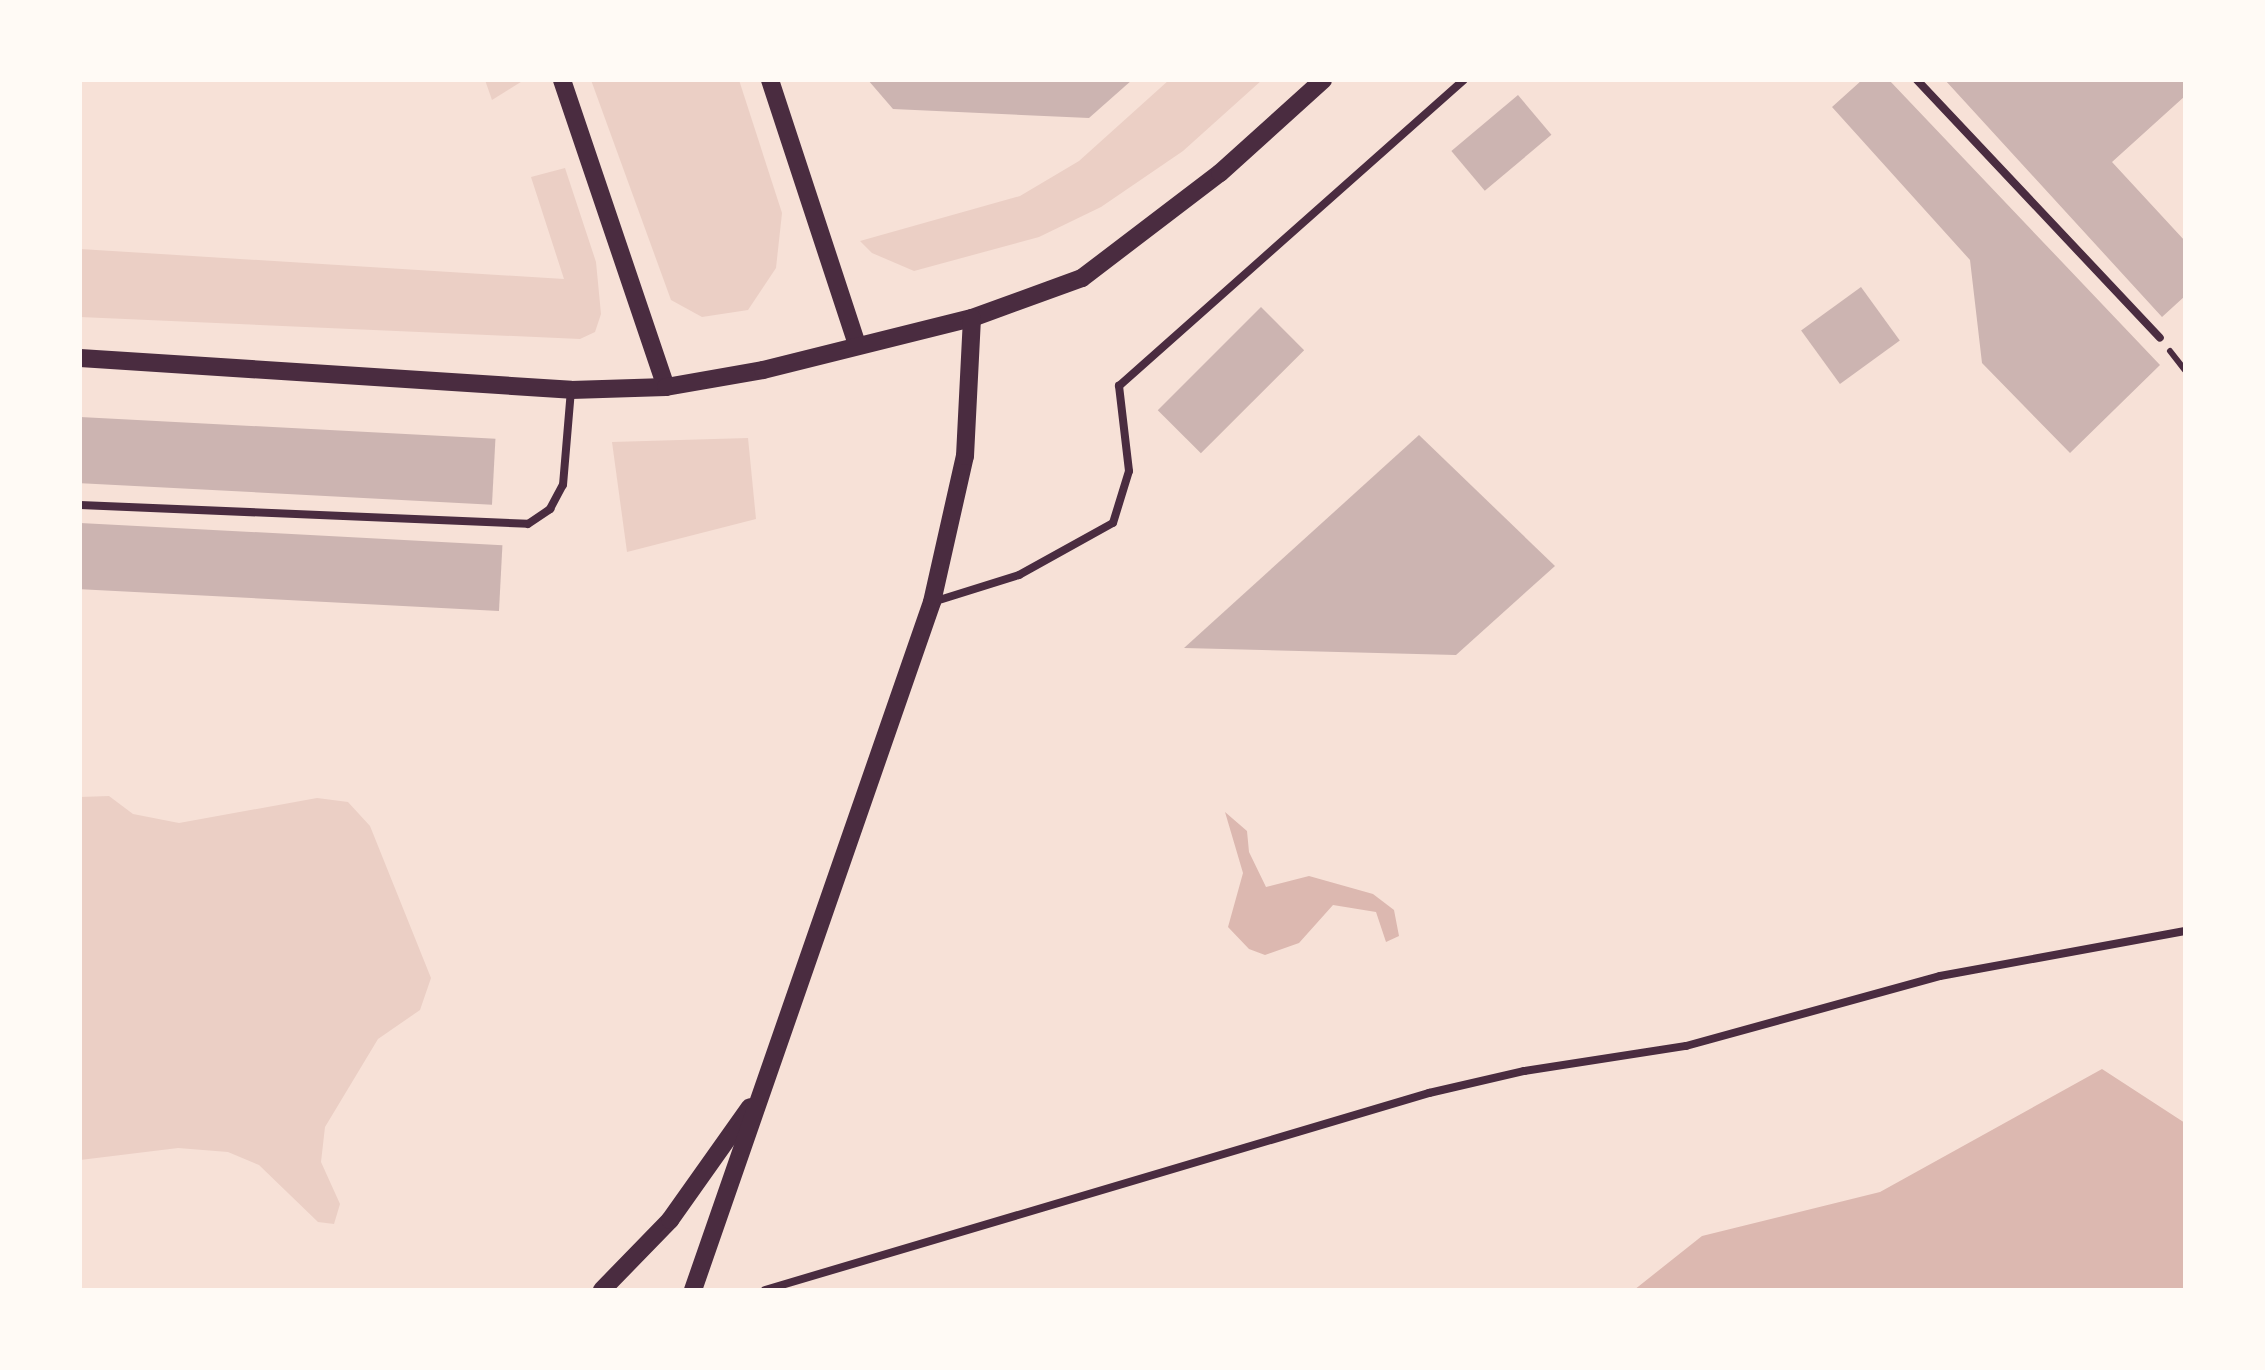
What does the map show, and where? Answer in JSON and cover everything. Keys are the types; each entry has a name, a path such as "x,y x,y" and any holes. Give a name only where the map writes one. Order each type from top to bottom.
{"street":[{"path":"562,80 666,387"},
{"path":"770,80 858,345"},
{"path":"80,358 570,390 666,387 858,345 972,318 1082,278 1220,173 1324,80"},
{"path":"693,1290 932,602 965,456 972,318"},
{"path":"602,1290 670,1220 762,1091"}],"lane":[{"path":"932,602 1019,576 1113,522 1128,471 1119,386 1464,80"},
{"path":"1917,80 2160,338"},
{"path":"80,505 528,524 550,509 563,485 570,390"},
{"path":"765,1290 1429,1094 1524,1070 1686,1046 1940,976 2185,931"}],"shaded area":[{"path":"485,80 524,80 492,100"},
{"path":"591,80 739,80 782,213 776,268 748,310 702,317 671,300"},
{"path":"1169,80 1262,80 1183,151 1101,207 1039,237 914,271 872,253 860,241 1020,196 1079,161"},
{"path":"565,168 596,262 601,314 595,332 580,339 80,317 80,249 564,279 531,177"},
{"path":"748,438 756,519 627,552 612,442"},
{"path":"109,796 133,814 179,823 317,798 348,802 370,826 431,978 420,1010 378,1039 325,1127 321,1162 340,1204 334,1224 318,1222 259,1165 228,1152 178,1148 80,1160 80,797"},
{"path":"1225,812 1247,831 1249,852 1266,887 1309,876 1373,894 1394,910 1399,936 1386,942 1376,912 1333,905 1299,943 1265,955 1249,949 1228,927 1243,873"},
{"path":"2102,1069 2185,1123 2185,1290 1634,1290 1702,1236 1880,1192"}],"building":[{"path":"868,80 1132,80 1089,118 893,109"},
{"path":"1862,80 1889,80 2160,365 2070,453 1982,363 1970,260 1832,107"},
{"path":"1945,80 2185,80 2185,96 2112,162 2185,241 2185,296 2162,317"},
{"path":"1518,95 1551,135 1485,191 1451,151"},
{"path":"1861,287 1900,340 1840,384 1801,330"},
{"path":"1261,307 1304,350 1201,453 1158,410"},
{"path":"80,417 495,439 492,505 80,483"},
{"path":"1419,435 1555,566 1456,655 1184,648"},
{"path":"80,523 502,545 499,611 80,589"}]}
